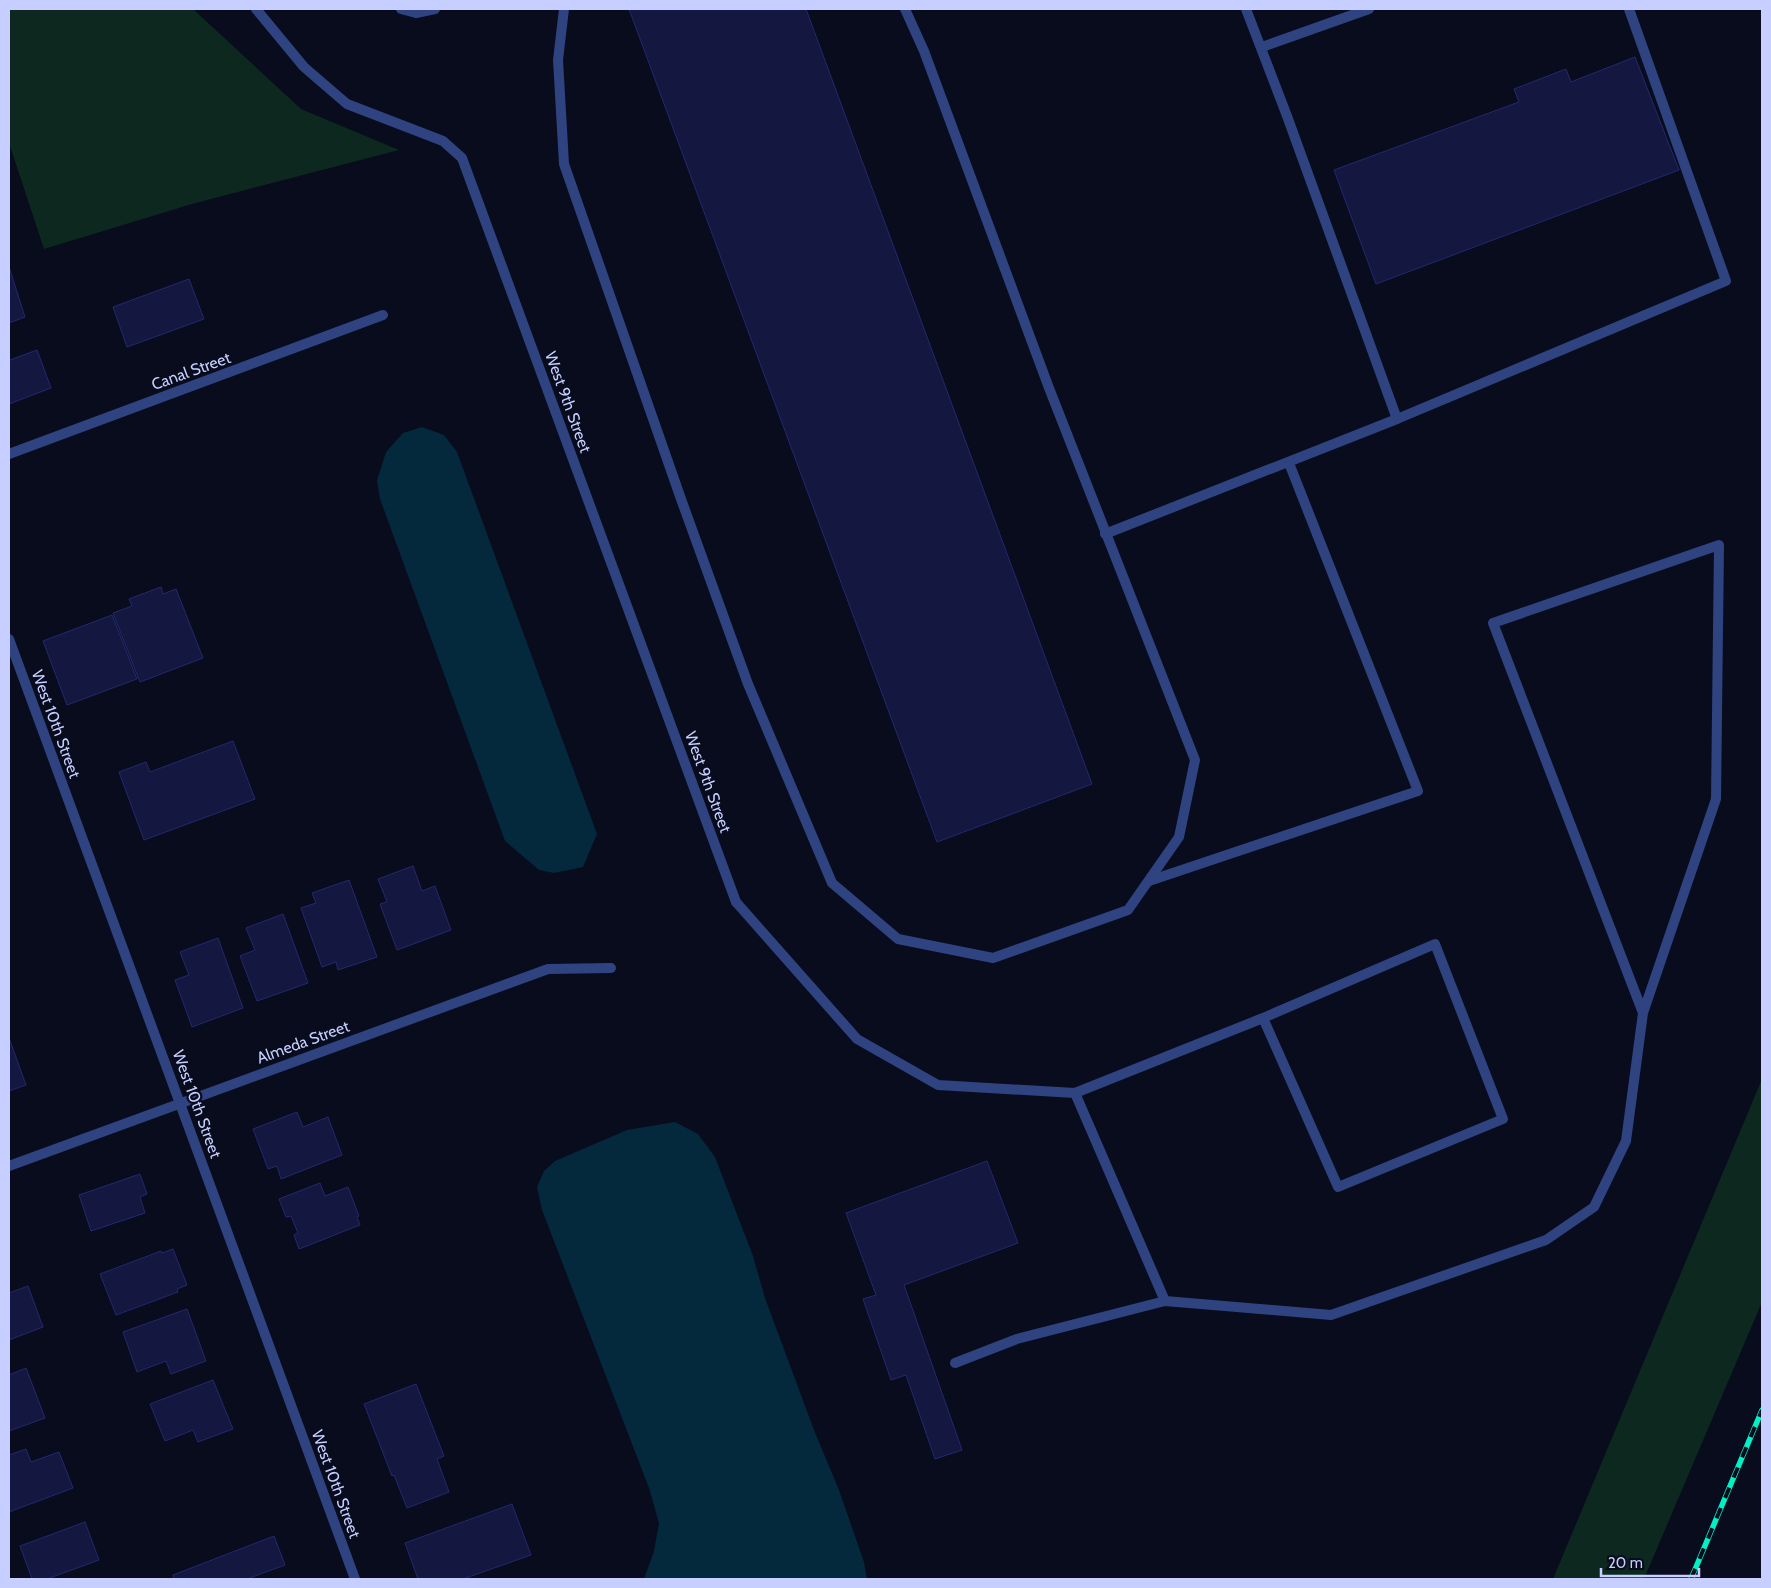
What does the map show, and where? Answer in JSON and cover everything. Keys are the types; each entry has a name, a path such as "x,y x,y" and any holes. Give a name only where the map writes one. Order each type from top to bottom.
{"street":[{"name":"West 9th Street","path":"256,9 304,67 347,104 443,141 462,158 736,902 857,1039 938,1085 1075,1093"},
{"path":"401,9 416,13 435,9"},
{"path":"564,9 558,60 564,164 748,684 832,882 898,939 993,958 1128,910 1180,837 1195,760 1105,534 924,52 905,9"},
{"path":"1246,9 1262,47 1397,419"},
{"path":"1262,47 1370,9"},
{"path":"1105,534 1289,463 1726,281 1629,9"},
{"name":"Canal Street","path":"9,454 383,316"},
{"path":"1149,881 1418,791 1289,463"},
{"path":"955,1363 1017,1339 1165,1301 1331,1315 1546,1240 1594,1207 1626,1141 1643,1013 1716,799 1720,545 1493,623 1643,1013"},
{"name":"West 10th Street","path":"9,639 355,1579"},
{"path":"1165,1301 1075,1093 1263,1018 1435,944 1503,1119 1338,1187 1263,1018"},
{"name":"Almeda Street","path":"9,1166 548,969 611,968"}],"green space":[{"path":"9,9 193,9 301,109 399,150 192,204 44,249 9,143"},
{"path":"1762,1079 1762,1302 1644,1579 1553,1579"}],"water":[{"path":"422,427 444,435 457,452 597,834 583,867 554,873 539,870 505,841 380,499 377,480 386,452 403,433"},
{"path":"675,1122 698,1134 715,1157 753,1256 765,1298 814,1430 839,1490 864,1562 867,1579 644,1579 654,1551 659,1523 649,1488 542,1210 537,1187 544,1171 555,1161 627,1130"}],"building":[{"path":"629,9 806,9 1092,784 937,842"},
{"path":"1635,57 1679,170 1376,284 1334,170 1519,102 1514,89 1566,69 1571,82"},
{"path":"9,267 25,317 9,323"},
{"path":"189,279 204,319 127,347 113,307"},
{"path":"37,350 51,388 9,404 9,357 10,360"},
{"path":"161,587 163,594 176,589 203,658 140,682 113,613 132,606 129,599"},
{"path":"112,615 137,679 67,705 43,641"},
{"path":"233,741 255,799 144,840 119,772 146,762 150,772"},
{"path":"413,866 422,891 435,886 451,930 397,950 380,904 387,902 378,879"},
{"path":"349,880 377,957 338,970 336,962 322,967 301,908 316,903 312,893"},
{"path":"283,914 308,983 257,1001 240,956 255,950 246,928"},
{"path":"218,938 243,1008 192,1027 175,980 189,975 180,952"},
{"path":"9,1038 26,1085 9,1091"},
{"path":"297,1112 303,1127 328,1117 342,1155 281,1179 277,1166 268,1169 253,1129"},
{"path":"987,1161 1018,1243 904,1285 962,1450 935,1459 906,1375 891,1380 863,1299 876,1295 846,1213"},
{"path":"140,1174 147,1194 140,1197 145,1213 91,1231 79,1195"},
{"path":"320,1183 325,1196 348,1187 359,1216 357,1217 360,1225 299,1249 294,1235 298,1233 291,1216 286,1217 279,1199"},
{"path":"173,1249 187,1285 177,1289 178,1292 116,1315 100,1274 161,1251 162,1253"},
{"path":"28,1286 43,1327 9,1340 9,1293"},
{"path":"187,1309 206,1361 171,1374 166,1361 137,1372 123,1332"},
{"path":"26,1368 45,1418 9,1431 9,1375"},
{"path":"213,1380 233,1429 198,1442 193,1430 165,1441 150,1404"},
{"path":"416,1384 444,1456 437,1459 449,1492 407,1508 394,1475 392,1476 364,1404"},
{"path":"26,1449 31,1462 59,1452 73,1488 9,1512 9,1455"},
{"path":"512,1504 531,1555 463,1579 418,1579 405,1543"},
{"path":"85,1522 99,1560 47,1579 32,1579 20,1546"},
{"path":"274,1536 285,1565 247,1579 174,1579 173,1575"}],"railway":[{"path":"1691,1579 1762,1410"}]}
